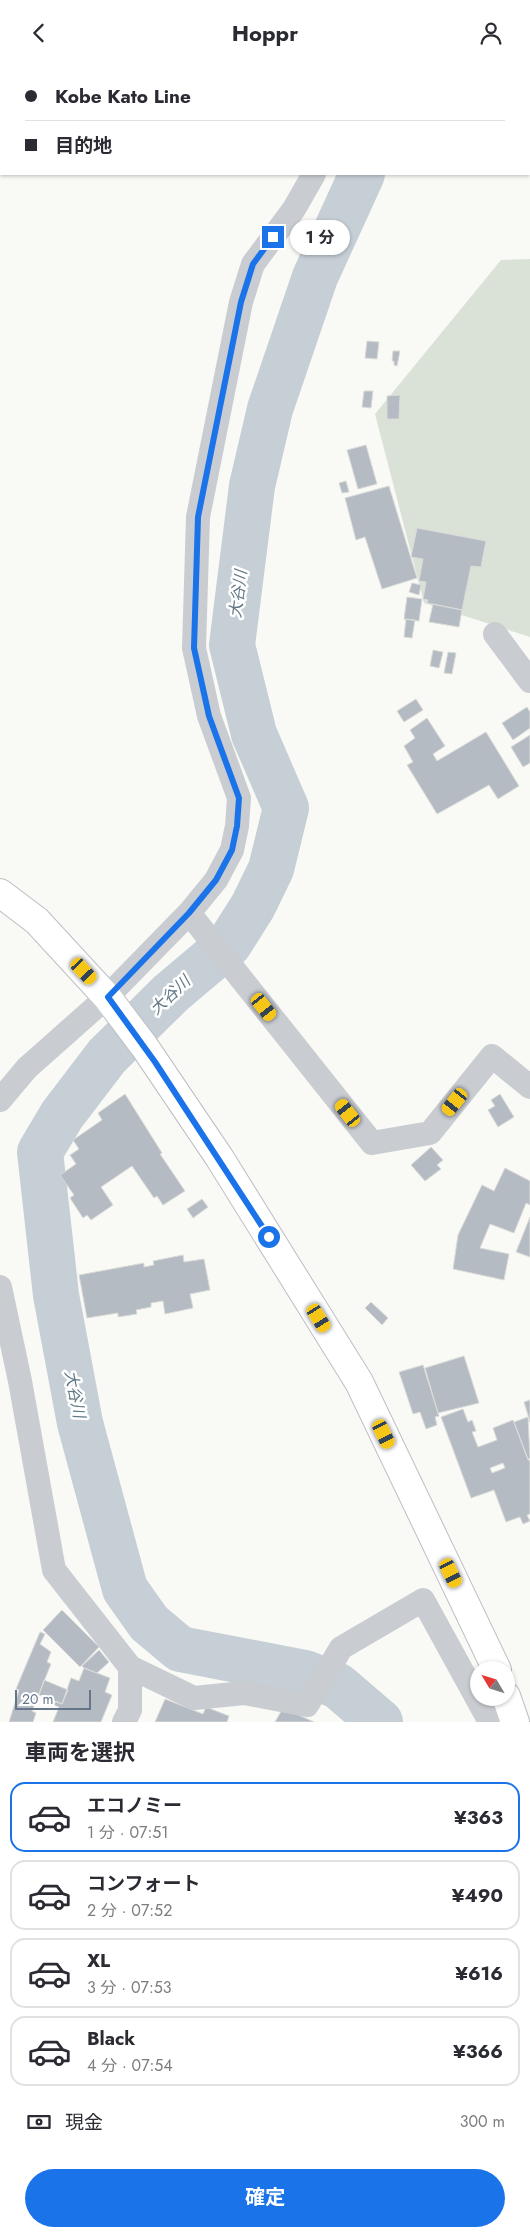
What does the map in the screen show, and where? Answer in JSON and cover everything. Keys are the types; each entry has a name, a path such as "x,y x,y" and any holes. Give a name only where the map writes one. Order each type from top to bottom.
{"main road":[{"path":"0,893 37,921 114,1005 144,1046 218,1157 359,1383 493,1661"},
{"path":"509,1706 515,1722"}],"street":[{"path":"0,1100 28,1068 114,1005 194,920 232,850 237,826 239,798 209,716 194,648 198,517 239,311 253,264 306,176"},
{"path":"495,634 530,681"},
{"path":"194,920 372,1143 430,1133 492,1056 530,1087"},
{"path":"0,1287 20,1381 54,1570 130,1667 194,1698 244,1693 307,1705 341,1648 423,1599 490,1722"},
{"path":"124,1722 130,1710 130,1667"}],"shaded area":[{"path":"530,259 530,637 424,603 375,414 501,260"}],"building":[{"path":"367,341 379,342 377,359 365,358"},
{"path":"393,351 400,351 397,366 392,361"},
{"path":"364,391 373,391 371,408 362,407"},
{"path":"400,395 399,419 387,419 387,396"},
{"path":"366,445 377,484 358,489 347,450"},
{"path":"346,481 349,492 342,493 339,483"},
{"path":"389,486 417,578 382,589 365,537 356,540 345,498"},
{"path":"417,528 486,541 481,567 471,566 462,610 427,603 428,600 423,599 426,582 419,581 423,559 411,557"},
{"path":"412,583 421,585 419,595 409,592"},
{"path":"407,597 422,599 419,621 404,619"},
{"path":"433,604 462,610 459,627 429,622"},
{"path":"406,619 415,620 412,638 404,637"},
{"path":"433,650 443,652 439,668 430,666"},
{"path":"448,652 456,653 452,674 444,673"},
{"path":"416,699 423,710 404,722 397,711"},
{"path":"527,707 530,712 530,728 513,740 502,723"},
{"path":"427,718 445,746 433,754 437,761 486,732 519,786 498,799 489,785 437,814 407,765 413,762 404,746 415,738 410,730"},
{"path":"530,735 530,763 523,767 511,747"},
{"path":"125,1094 162,1153 160,1154 185,1191 163,1205 157,1196 154,1198 132,1166 101,1187 113,1205 91,1220 87,1215 83,1218 70,1198 74,1195 60,1175 76,1164 70,1155 79,1149 73,1140 102,1120 98,1113"},
{"path":"500,1094 514,1117 498,1127 488,1110 495,1106 491,1100"},
{"path":"431,1147 443,1160 437,1165 441,1169 425,1181 411,1165"},
{"path":"505,1168 530,1181 530,1205 526,1203 514,1233 490,1224 480,1248 509,1254 504,1280 453,1269 458,1235 482,1185 494,1191"},
{"path":"202,1199 208,1207 193,1218 187,1209"},
{"path":"530,1217 530,1257 516,1252"},
{"path":"183,1255 184,1262 204,1259 210,1290 190,1294 193,1308 165,1314 163,1301 151,1303 151,1307 136,1310 137,1314 118,1317 118,1313 87,1318 79,1275 144,1263 144,1267 154,1265 153,1261"},
{"path":"371,1302 388,1318 382,1325 365,1308"},
{"path":"464,1356 479,1403 438,1413 425,1368"},
{"path":"423,1365 439,1416 435,1417 437,1425 426,1429 420,1412 413,1414 399,1372"},
{"path":"530,1400 530,1422 524,1402"},
{"path":"463,1409 468,1422 472,1420 476,1431 472,1432 478,1447 497,1440 493,1428 513,1420 528,1460 530,1460 530,1514 527,1515 530,1521 523,1524 520,1517 506,1522 494,1490 471,1498 441,1417","holes":["503,1463 505,1468 492,1473 490,1468"]},
{"path":"528,1417 530,1458 528,1459 514,1422"},
{"path":"62,1610 99,1647 80,1667 43,1630"},
{"path":"40,1632 45,1634 40,1644 51,1652 47,1662 51,1664 32,1711 36,1713 33,1722 9,1722 19,1690 16,1689"},
{"path":"99,1650 109,1662 97,1673 84,1668 82,1666"},
{"path":"84,1668 110,1678 105,1692 112,1695 101,1722 53,1722 59,1707 54,1705 56,1701 62,1704 71,1678 79,1681"},
{"path":"44,1680 68,1690 62,1704 39,1695"},
{"path":"165,1699 203,1714 206,1707 229,1716 227,1722 155,1722"},
{"path":"283,1708 314,1722 275,1722"}],"waterway":[{"name":"大谷川","path":"362,175 315,277 270,409 252,486 232,645 254,734 286,808 271,869 253,906 229,944 171,993 107,1056 62,1115 40,1152 56,1295 80,1423 125,1589 149,1623 180,1649 305,1673 338,1686 380,1722"}],"route":[{"path":"269,1237 155,1062 108,997 189,913 216,880 232,850 237,826 239,798 209,716 194,648 198,517 241,302 253,264 273,237"}]}
